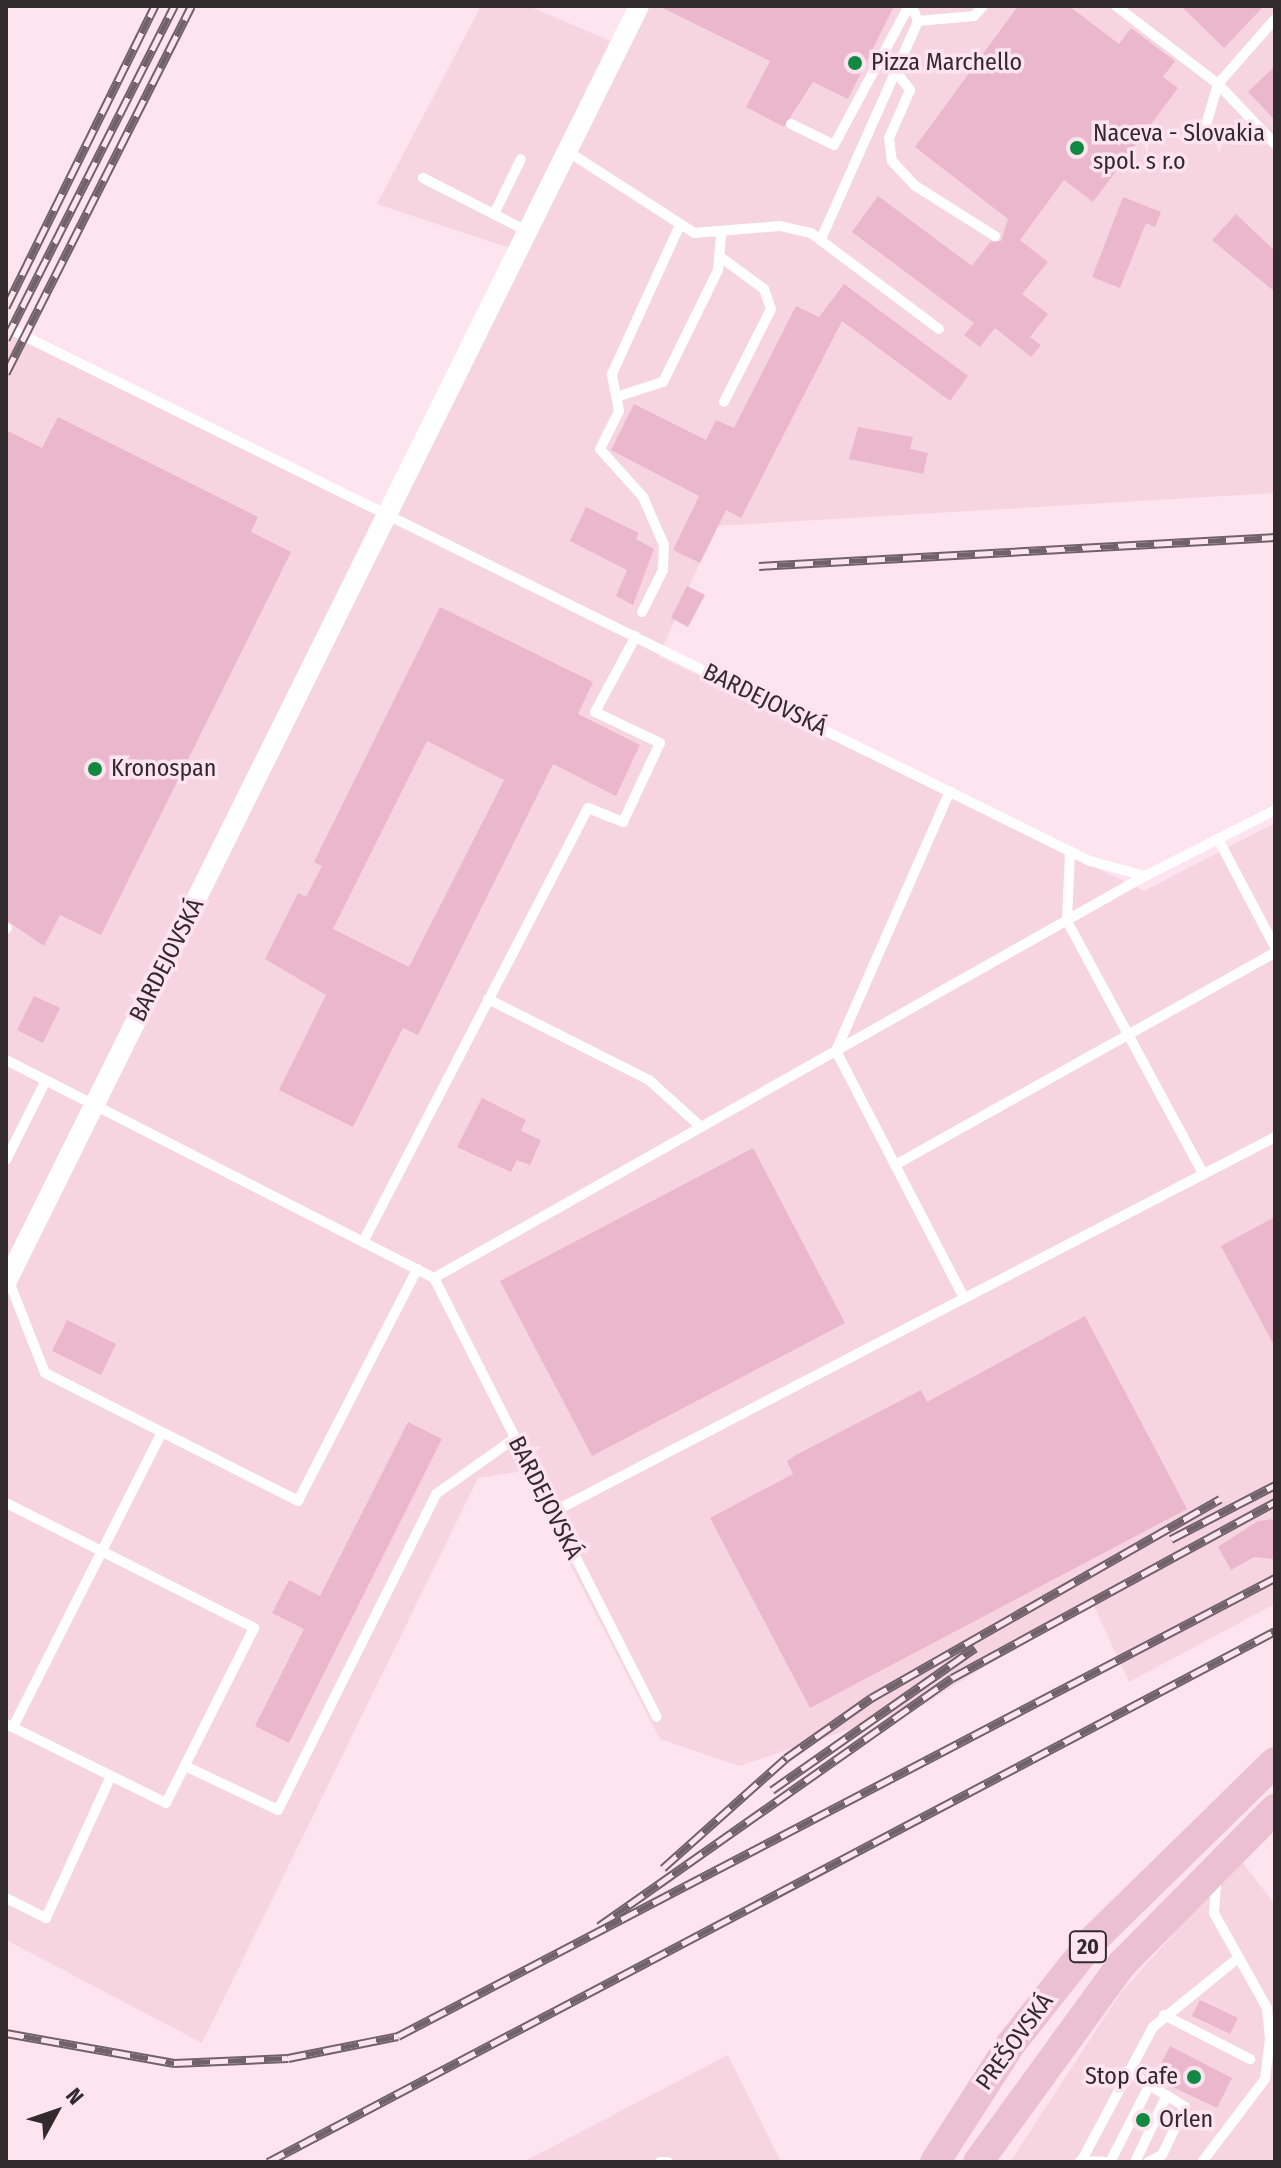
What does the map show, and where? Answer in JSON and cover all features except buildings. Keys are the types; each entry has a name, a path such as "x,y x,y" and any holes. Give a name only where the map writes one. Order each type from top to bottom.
{"main road":[{"name":"PREŠOVSKÁ","path":"935,2162 1010,2045 1094,1939 1275,1762"},
{"name":"PREŠOVSKÁ","path":"978,2162 1075,2021 1225,1852 1275,1809"}],"street":[{"name":"BARDEJOVSKÁ","path":"7,1281 390,515 639,6"}],"lane":[{"path":"821,239 918,21 911,6"},
{"path":"791,124 834,145 911,6"},
{"path":"918,21 974,16 983,6"},
{"path":"1116,6 1218,84 1275,144"},
{"path":"1206,125 1218,84 1275,19"},
{"path":"896,72 910,90 889,138 892,161 914,185 995,236"},
{"path":"567,151 679,227 721,236 780,226 821,239 939,329"},
{"path":"494,214 521,159"},
{"path":"423,178 527,231"},
{"path":"642,612 663,570 664,545 643,497 600,449 619,411 612,374 679,227"},
{"path":"616,397 663,382 719,256 721,236"},
{"path":"719,256 764,289 771,309 724,402"},
{"name":"BARDEJOVSKÁ","path":"6,327 1070,851 1145,876"},
{"path":"363,1242 588,808 623,822 660,743 595,712 636,636"},
{"path":"836,1051 950,791"},
{"path":"6,1060 434,1278 1145,876 1275,810"},
{"path":"895,1165 1275,950 1218,839"},
{"path":"1070,851 1067,921 1203,1174"},
{"path":"488,999 649,1080 701,1127"},
{"path":"836,1051 964,1298"},
{"path":"6,1160 46,1080"},
{"path":"553,1512 1275,1137"},
{"path":"7,1281 45,1373 298,1501 417,1269"},
{"name":"BARDEJOVSKÁ","path":"434,1278 657,1717"},
{"path":"6,1503 102,1552 254,1628 166,1803 10,1726 102,1552 162,1432"},
{"path":"185,1766 278,1810 436,1494 515,1438"},
{"path":"6,1898 46,1918 111,1776"},
{"path":"1202,2162 1265,2079 1269,2063 1267,2008 1211,1904 1225,1852"},
{"path":"1148,2088 1107,2162 1081,2160 1127,2071 1164,2015 1238,1958"},
{"path":"1164,2015 1250,2059"},
{"path":"1127,2071 1148,2088 1185,2107 1162,2155 1148,2162"},
{"path":"1135,2162 1166,2097"},
{"path":"660,2162 668,2162"}],"shaded area":[{"path":"481,6 528,6 620,45 640,6 1275,6 1275,493 716,526 659,656 1144,891 1275,823 1275,1604 1129,1682 1091,1600 923,1705 739,1766 660,1739 522,1471 478,1478 202,2043 6,1940 6,322 383,512 516,250 377,204"},
{"path":"1240,1859 1275,1905 1275,2162 1010,2162 1119,1995"},
{"path":"728,2055 781,2162 523,2162"}],"railway":[{"path":"6,307 155,6"},
{"path":"6,339 174,6"},
{"path":"6,373 191,6"},
{"path":"759,566 1275,537"},
{"path":"1171,1539 1275,1485"},
{"path":"663,1868 786,1758 871,1698 1220,1499"},
{"path":"599,1926 952,1678 1275,1502"},
{"path":"6,2033 174,2063 288,2058 398,2036 1275,1578"},
{"path":"268,2162 1275,1631"},
{"path":"772,1790 975,1648"}],"place":[{"name":"Pizza Marchello","path":"855,63"},
{"name":"Naceva - Slovakia spol. s r.o","path":"1077,148"},
{"name":"Kronospan","path":"95,769"},
{"name":"Stop Cafe","path":"1194,2077"},
{"name":"Orlen","path":"1143,2120"}]}
